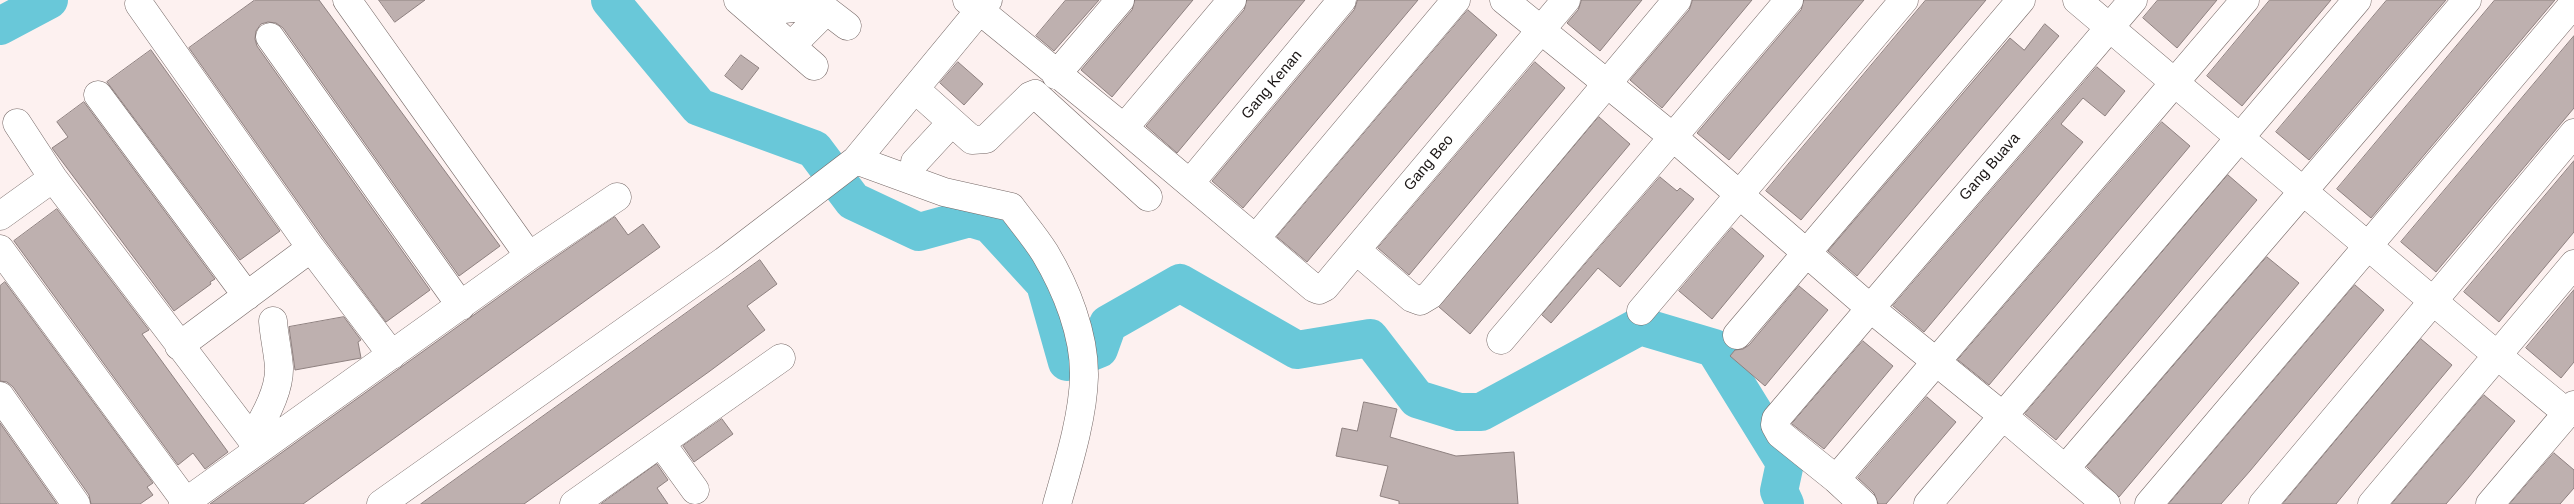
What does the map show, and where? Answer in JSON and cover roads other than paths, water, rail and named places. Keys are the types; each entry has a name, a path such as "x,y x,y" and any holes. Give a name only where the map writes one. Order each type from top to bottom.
{"street":[{"path":"347,0 530,256"},
{"path":"1056,75 1120,0"},
{"path":"1124,128 1232,0"},
{"name":"Gang Kenan","path":"1196,176 1342,0"},
{"path":"382,504 724,261 853,163 915,89 978,4 1056,75 1124,128 1196,176 1256,238 1456,0"},
{"path":"1504,0 1605,84 1674,138 1808,252 1870,308 2003,416 2106,504"},
{"name":"Gang Beo","path":"1256,238 1314,288 1319,290 1324,287 1566,0"},
{"path":"1356,250 1412,298 1420,301 1430,295 1677,0"},
{"path":"1501,340 1790,0"},
{"path":"1641,311 1904,0"},
{"path":"1737,335 2021,0"},
{"path":"2077,0 2498,356 2571,409 2490,504"},
{"name":"Gang Buava","path":"1836,479 1780,434 1775,426 1776,419 2133,0"},
{"path":"1864,504 1836,479 2245,0"},
{"path":"1928,504 2357,0"},
{"path":"2065,469 2467,0"},
{"path":"2149,504 2574,3"},
{"path":"139,4 311,248 392,355"},
{"path":"743,4 775,10 822,7"},
{"path":"743,4 814,66"},
{"path":"791,46 822,7"},
{"path":"270,37 461,306"},
{"path":"915,89 972,140 986,139 1030,96 1035,94 1148,197"},
{"path":"98,95 247,296"},
{"path":"18,123 53,178 255,444"},
{"path":"915,162 951,123"},
{"path":"2263,504 2574,133"},
{"path":"853,163 944,192 1010,207 1045,253 1066,296 1079,335 1084,376 1074,434 1057,504"},
{"path":"0,216 53,178"},
{"path":"0,249 184,503 255,444 392,355 530,256 617,197"},
{"path":"179,346 311,248"},
{"path":"2372,504 2574,264"},
{"path":"255,444 261,423 278,383 279,368 272,321"},
{"path":"589,500 661,443 782,358"},
{"path":"0,396 76,504"},
{"path":"661,443 696,490"}],"waterway":[{"path":"0,26 49,0"},
{"path":"610,0 699,107 814,149 853,201 919,232 970,218 990,224 1045,284 1067,362 1099,349 1108,324 1180,283 1297,350 1370,338 1417,399 1459,412 1481,412 1640,326 1714,348 1785,463 1779,491 1785,504"}]}
